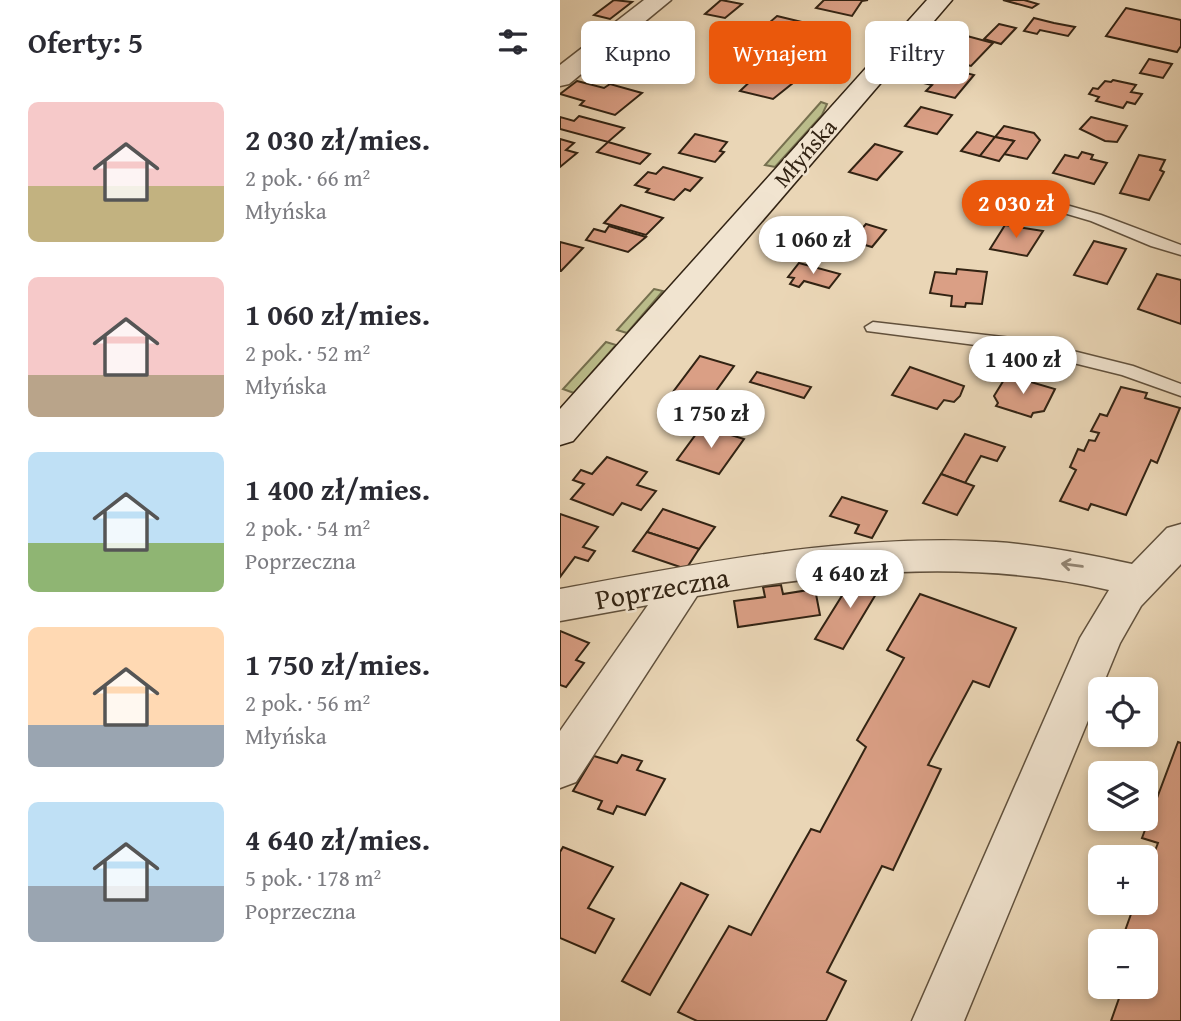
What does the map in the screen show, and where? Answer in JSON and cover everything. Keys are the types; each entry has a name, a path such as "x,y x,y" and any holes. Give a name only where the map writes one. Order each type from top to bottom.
{"street":[{"path":"560,78 659,0"},
{"name":"Młyńska","path":"560,432 940,0"},
{"path":"938,1021 1101,638 1116,611 1138,581 1181,539"},
{"name":"Poprzeczna","path":"560,605 679,583 825,563 913,558 1056,563 1100,570 1138,581"},
{"path":"560,768 676,597 679,583"}],"lane":[{"path":"1021,196 1096,218 1156,243 1181,250"},
{"path":"873,327 1029,346 1127,370 1181,390"}],"green space":[{"path":"821,102 827,104 822,115 775,167 765,165"},
{"path":"654,289 663,291 627,333 617,330"},
{"path":"606,342 616,345 574,393 563,389"}],"building":[{"path":"614,0 632,2 610,19 594,15"},
{"path":"721,0 742,4 725,18 705,14"},
{"path":"824,0 868,0 862,1 852,16 816,8"},
{"path":"1003,0 1024,0 1038,4 1032,8"},
{"path":"1126,8 1181,20 1181,46 1177,52 1106,36"},
{"path":"777,16 798,21 771,21"},
{"path":"1034,18 1075,27 1068,36 1040,30 1037,34 1024,31"},
{"path":"999,24 1016,28 1001,44 984,39"},
{"path":"969,37 993,43 971,66"},
{"path":"1149,59 1172,64 1163,78 1140,73"},
{"path":"577,81 604,88 610,84 642,93 615,115 580,105 584,101 560,94"},
{"path":"1105,81 1136,85 1131,92 1142,94 1135,104 1127,102 1123,108 1096,101 1099,97 1089,94 1093,88 1098,89"},
{"path":"747,84 792,84 773,99 740,91"},
{"path":"928,84 967,84 955,98 926,91 932,85"},
{"path":"921,107 952,115 937,134 905,126"},
{"path":"579,116 624,128 608,142 560,129 560,117 574,121"},
{"path":"1091,117 1127,126 1117,142 1105,141 1080,129"},
{"path":"1004,126 1034,133 1040,140 1027,159 1004,154 1014,141 995,137"},
{"path":"977,132 995,137 980,156 961,151"},
{"path":"695,134 727,142 720,151 724,152 715,162 679,153"},
{"path":"995,137 1014,141 999,161 980,156"},
{"path":"560,139 574,143 566,150 577,153 560,167"},
{"path":"608,142 650,154 640,164 597,152"},
{"path":"875,144 902,152 877,180 849,172"},
{"path":"1082,152 1093,155 1091,159 1107,163 1094,184 1053,173 1065,155 1078,158"},
{"path":"1139,155 1165,160 1160,170 1164,172 1149,200 1120,193"},
{"path":"663,167 702,178 690,191 685,189 674,200 646,192 649,189 635,185 648,172 656,174"},
{"path":"621,205 663,218 646,235 604,223"},
{"path":"866,224 886,230 872,247 851,241"},
{"path":"1005,225 1043,231 1027,256 990,249"},
{"path":"609,226 646,237 628,252 586,240 594,229 605,232"},
{"path":"1094,241 1126,249 1107,284 1074,275"},
{"path":"560,242 583,248 561,271 560,271"},
{"path":"799,263 840,274 829,288 804,281 799,287 790,284 794,278 788,277"},
{"path":"957,269 987,272 982,304 951,306 952,296 930,293 935,272 956,274"},
{"path":"1157,274 1181,280 1181,324 1138,309"},
{"path":"700,356 734,366 708,402 673,392"},
{"path":"910,367 964,386 960,396 954,402 944,400 937,409 892,395"},
{"path":"757,372 811,387 804,398 750,382"},
{"path":"1007,375 1055,389 1044,411 1033,413 1031,417 996,406 998,403 994,396"},
{"path":"1121,387 1147,393 1145,398 1180,408 1157,463 1151,460 1126,515 1091,504 1088,510 1060,501 1076,470 1070,467 1078,449 1084,451 1089,440 1095,441 1099,433 1091,431 1100,414 1107,416"},
{"path":"702,426 744,439 719,474 677,460"},
{"path":"965,434 1005,447 997,461 981,456 965,483 941,474"},
{"path":"607,457 647,472 637,485 656,491 641,510 622,503 613,515 571,499 584,484 573,480 581,470 592,474"},
{"path":"941,474 974,486 957,515 923,503"},
{"path":"842,497 887,511 872,538 855,533 859,525 830,516"},
{"path":"663,509 715,527 699,549 647,532"},
{"path":"560,514 598,527 583,547 595,551 588,561 575,557 560,577"},
{"path":"647,532 699,549 686,569 633,551"},
{"path":"858,570 885,579 843,649 815,639"},
{"path":"781,585 783,594 815,589 820,615 738,627 734,601 765,597 763,587"},
{"path":"920,594 1016,628 989,687 973,681 928,765 941,769 893,870 882,866 827,972 846,981 826,1021 697,1021 678,1012 729,926 751,935 811,829 820,832 866,747 857,740 904,658 887,650"},
{"path":"560,631 589,643 576,660 584,663 566,687 560,685"},
{"path":"1178,742 1181,743 1181,1021 1111,1021 1119,999 1158,999 1158,929 1126,929 1131,915 1158,915 1158,843 1142,838 1145,831 1158,831 1158,795"},
{"path":"622,755 642,761 637,770 665,779 645,815 617,806 613,814 598,809 602,801 573,791 594,756 617,763"},
{"path":"563,847 613,867 588,908 614,919 595,953 560,938 560,852"},
{"path":"681,883 708,895 650,995 622,981"}]}
